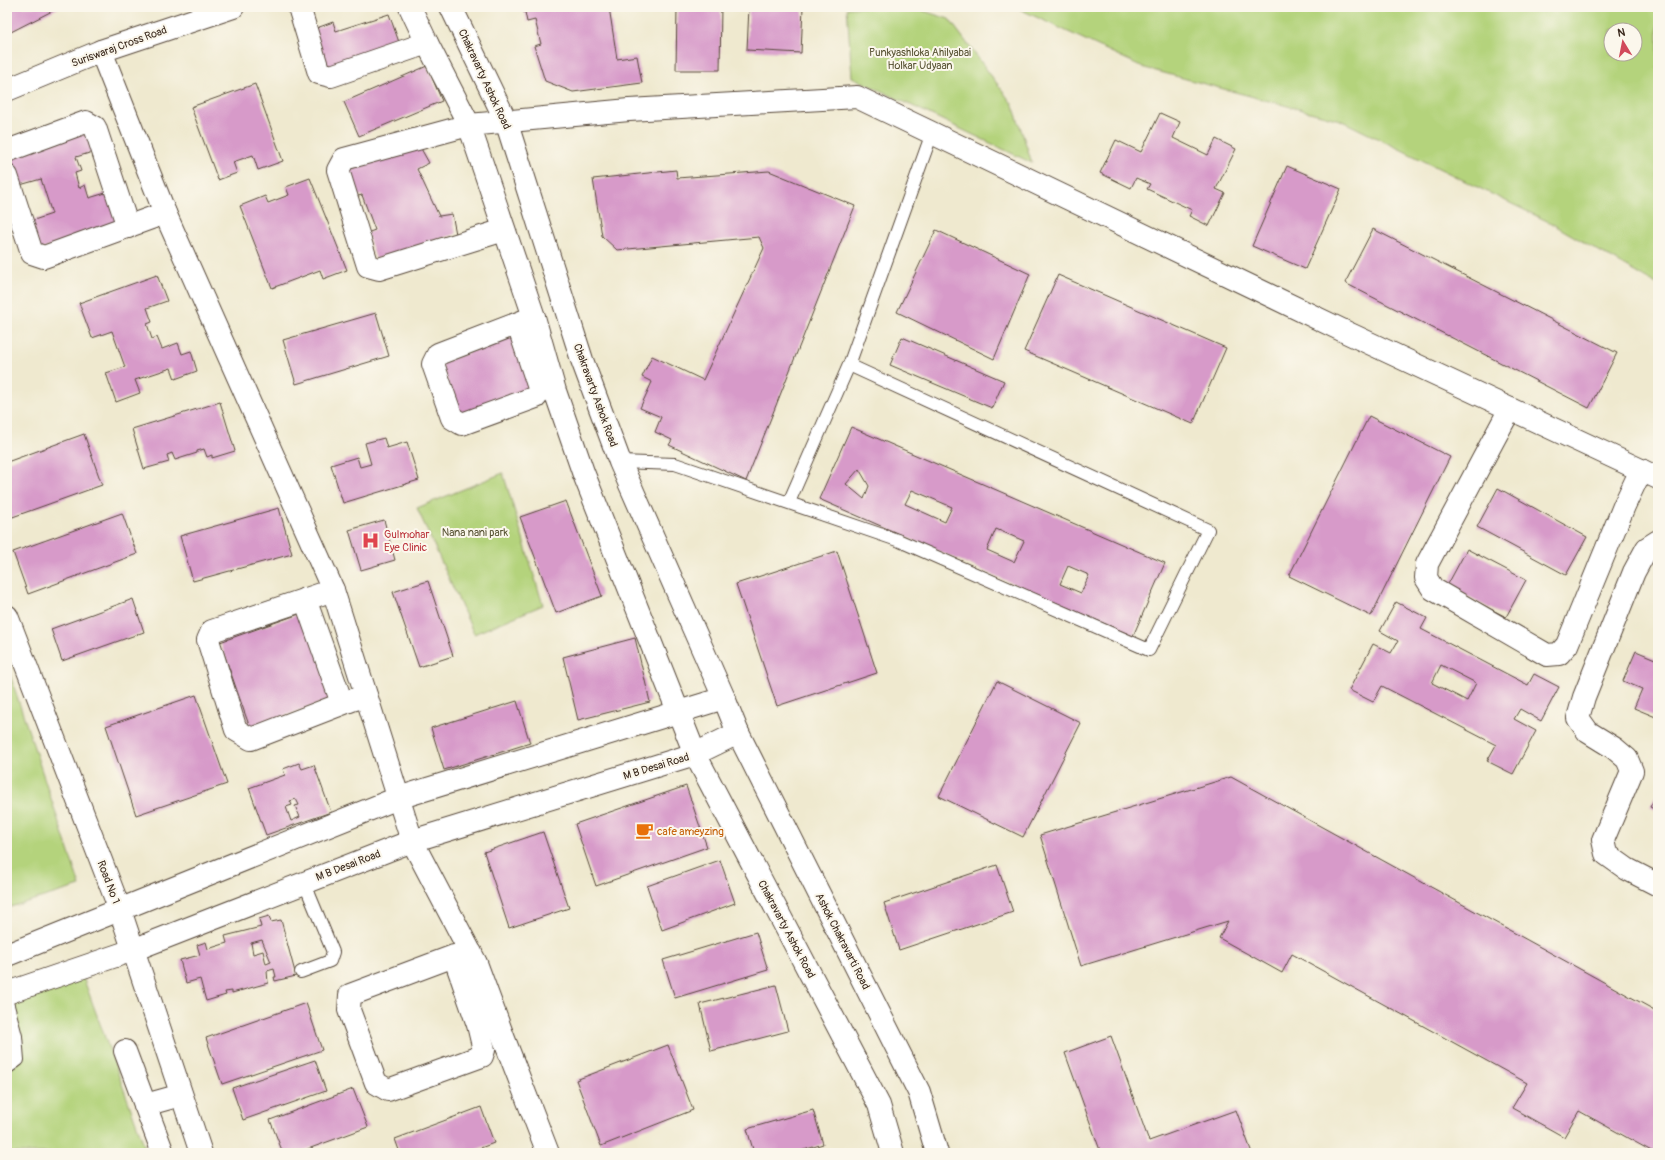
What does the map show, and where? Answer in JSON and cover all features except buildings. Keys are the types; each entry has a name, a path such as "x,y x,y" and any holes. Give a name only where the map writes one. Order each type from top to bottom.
{"street":[{"name":"Suriswaraj Cross Road","path":"7,90 101,51 233,7"},
{"path":"299,7 319,73 331,76 427,43"},
{"name":"Chakravarty Ashok Road","path":"410,7 468,125 504,230 526,321 555,391 583,472 695,754 879,1105 893,1153"},
{"name":"Chakravarty Ashok Road","path":"451,7 506,121 582,360 620,462 724,698 738,734"},
{"path":"101,51 165,214 333,590 412,841 465,960 492,1037 548,1153"},
{"path":"504,230 379,269 368,266 338,170 344,159 468,125 629,110 857,97 1350,334 1650,474 1624,506 1567,645 1559,654 1548,655 1433,589 1426,578 1427,564 1510,409"},
{"path":"7,151 86,122 95,127 128,227"},
{"path":"7,176 32,252 44,257 165,214"},
{"path":"526,321 540,391 536,397 462,424 452,418 433,364 438,354 526,321"},
{"path":"1658,541 1647,548 1634,572 1584,697 1578,718 1588,732 1614,748 1627,759 1632,771 1603,840 1606,854 1627,869 1658,885"},
{"path":"333,590 212,631 208,640 236,730 251,739 366,696"},
{"path":"306,599 342,704"},
{"name":"Road No 1","path":"7,616 120,910 201,1153"},
{"path":"7,955 398,798 724,698"},
{"path":"695,754 738,734"},
{"name":"Ashok Chakravarti Road","path":"738,734 919,1092 938,1153"},
{"name":"M B Desai Road","path":"7,993 133,950 412,841 695,754"},
{"path":"465,960 350,995 349,1010 376,1083 388,1090 482,1056 492,1037"},
{"path":"125,1051 163,1153"},
{"path":"145,1105 181,1095"}],"lane":[{"path":"789,502 850,365 932,133"},
{"path":"620,462 675,464 900,541 1149,650 1208,530 850,365"},
{"path":"301,972 330,961 333,952 304,882"},
{"path":"7,1002 16,1036 18,1060 7,1068"}],"green space":[{"name":"Punkyashloka Ahilyabai Holkar Udyaan","path":"911,7 949,19 1013,105 1032,163 852,77 847,8"},
{"path":"1015,7 1658,7 1658,285 1549,222 1340,120 1145,68"},
{"name":"Nana nani park","path":"503,473 543,605 474,634 417,508"},
{"path":"7,666 80,886 7,908"},
{"path":"83,977 147,1153 7,1153 7,1004"}],"place":[{"name":"Gulmohar Eye Clinic","path":"371,540"},
{"name":"cafe ameyzing","path":"644,831"}]}
